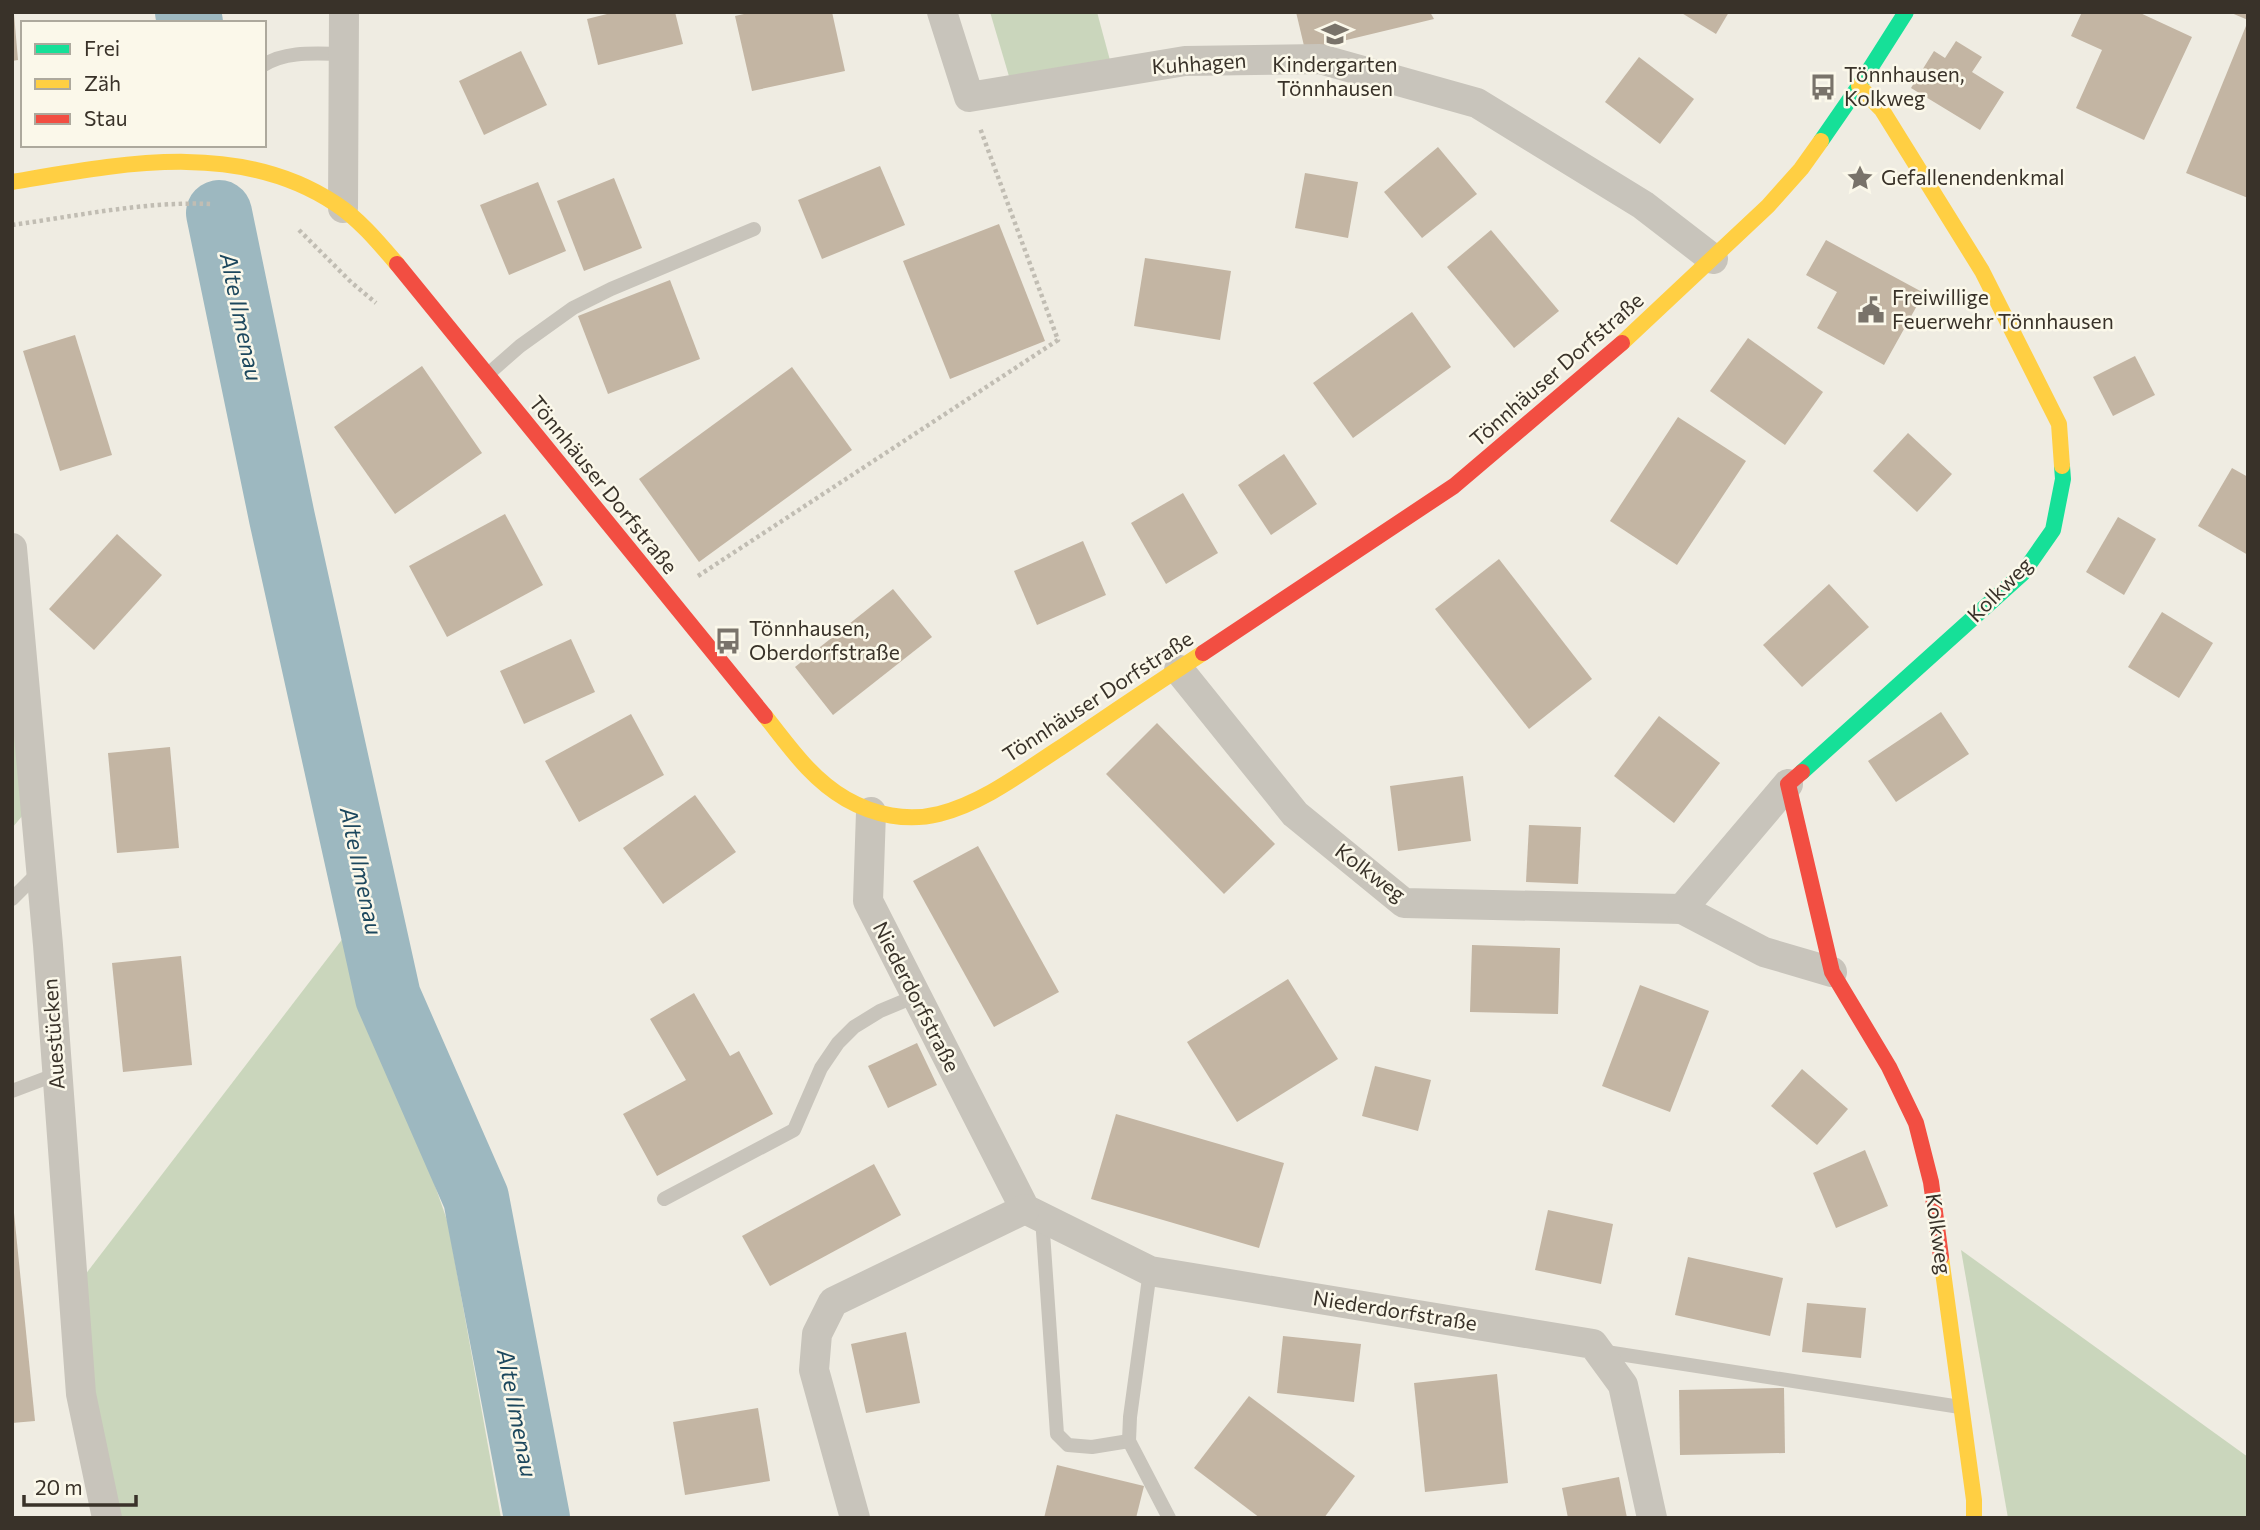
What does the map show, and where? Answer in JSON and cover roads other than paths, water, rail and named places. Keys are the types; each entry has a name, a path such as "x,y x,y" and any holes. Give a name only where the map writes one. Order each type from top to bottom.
{"street":[{"path":"343,208 344,12"},
{"name":"Kuhhagen","path":"942,12 969,97 1185,61 1320,59 1478,103 1643,205 1713,259"},
{"name":"Tönnhäuser Dorfstraße","path":"12,182 170,161 255,162 302,184 343,208 385,250 813,775 832,791 871,812 925,816 961,807 1013,779 1454,486 1626,340 1768,206 1801,169 1906,12"},
{"name":"Kolkweg","path":"1682,909 1788,784 2023,573 2053,530 2063,479 2059,424 1982,271 1882,110 1859,86"},
{"name":"Auestücken","path":"12,548 41,870 81,1394 107,1518"},
{"name":"Kolkweg","path":"1179,670 1295,814 1404,903 1682,909 1764,952 1832,972"},
{"name":"Kolkweg","path":"1788,784 1832,972 1889,1067 1916,1123 1931,1182 1974,1500 1974,1518"},
{"name":"Niederdorfstraße","path":"871,812 868,901 1033,1214 1150,1270 1593,1344 1598,1350"},
{"path":"855,1518 814,1370 817,1334 833,1302 1033,1214"},
{"path":"1598,1350 1623,1385 1652,1518"}],"lane":[{"path":"266,64 305,54 345,54"},
{"path":"486,375 520,346 573,308 611,289 754,229"},
{"path":"12,899 41,870"},
{"path":"664,1199 794,1130 821,1068 838,1043 854,1027 880,1011 916,996"},
{"path":"12,1091 57,1074"},
{"path":"1033,1214 1057,1434 1068,1445 1092,1447 1129,1441"},
{"path":"1150,1270 1129,1441 1169,1518"},
{"path":"1598,1350 1962,1408"}],"waterway":[{"name":"Alte Ilmenau","path":"188,12 190,21"},
{"name":"Alte Ilmenau","path":"219,213 282,518 388,997 476,1198 537,1518"}],"place":[{"name":"Kindergarten Tönnhausen","path":"1335,34"},
{"name":"Tönnhausen, Kolkweg","path":"1823,87"},
{"name":"Gefallenendenkmal","path":"1860,178"},
{"name":"Freiwillige Feuerwehr Tönnhausen","path":"1871,310"},
{"name":"Tönnhausen, Oberdorfstraße","path":"728,641"}]}
